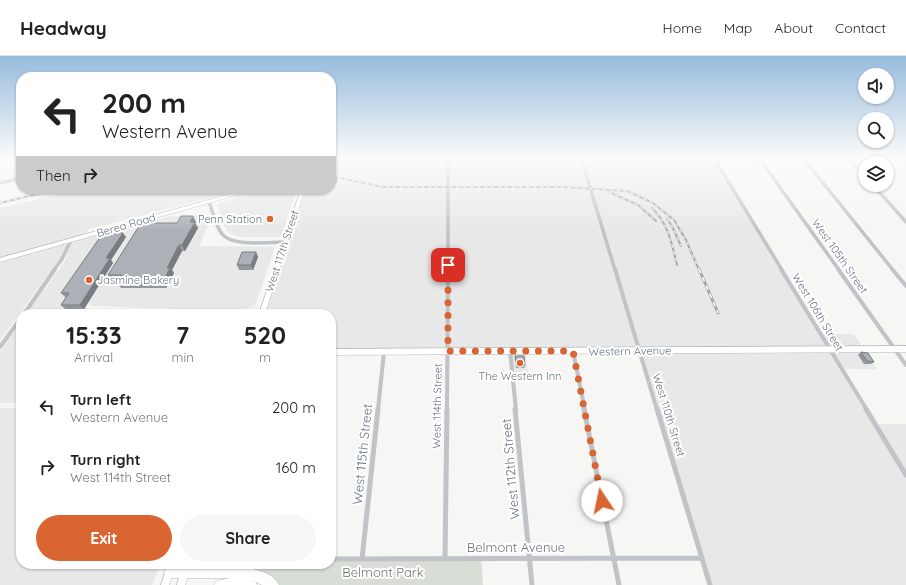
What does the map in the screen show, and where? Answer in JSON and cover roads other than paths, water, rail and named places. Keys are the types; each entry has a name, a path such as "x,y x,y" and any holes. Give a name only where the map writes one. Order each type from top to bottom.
{"highway":[{"path":"200,569 243,572 257,575 273,585"},
{"path":"220,585 238,582 251,585"}],"street":[{"name":"West 114th Street","path":"445,558 448,351 448,183"},
{"name":"West 110th Street","path":"588,183 710,585"},
{"name":"West 106th Street","path":"729,183 906,475"},
{"name":"West 105th Street","path":"776,183 906,365"},
{"path":"823,183 906,286"},
{"path":"878,192 906,222"},
{"name":"Berea Road","path":"0,260 236,194"},
{"name":"West 117th Street","path":"264,309 301,194"},
{"path":"209,202 222,234 228,239 244,242 285,242"},
{"path":"27,309 62,259 71,240"},
{"path":"0,347 16,325"},
{"name":"Western Avenue","path":"336,352 906,349"},
{"name":"West 112th Street","path":"510,351 532,585"},
{"path":"573,351 619,585"},
{"name":"West 115th Street","path":"362,558 384,352"},
{"name":"Belmont Avenue","path":"336,558 702,558"},
{"path":"165,585 171,569"},
{"path":"181,585 186,569"}],"railway":[{"path":"363,183 383,187 563,187 627,191 653,203 674,220 686,240 699,270"},
{"path":"609,192 638,205 656,221"},
{"path":"0,203 37,194"},
{"path":"652,208 666,227 677,265"},
{"path":"667,219 672,226 681,246"},
{"path":"699,269 718,313"}],"place":[{"name":"Penn Station","path":"270,219"},
{"name":"Jasmine Bakery","path":"89,280"},
{"name":"The Western Inn","path":"520,363"}],"park label":[{"name":"Belmont Park","path":"383,572"}]}
